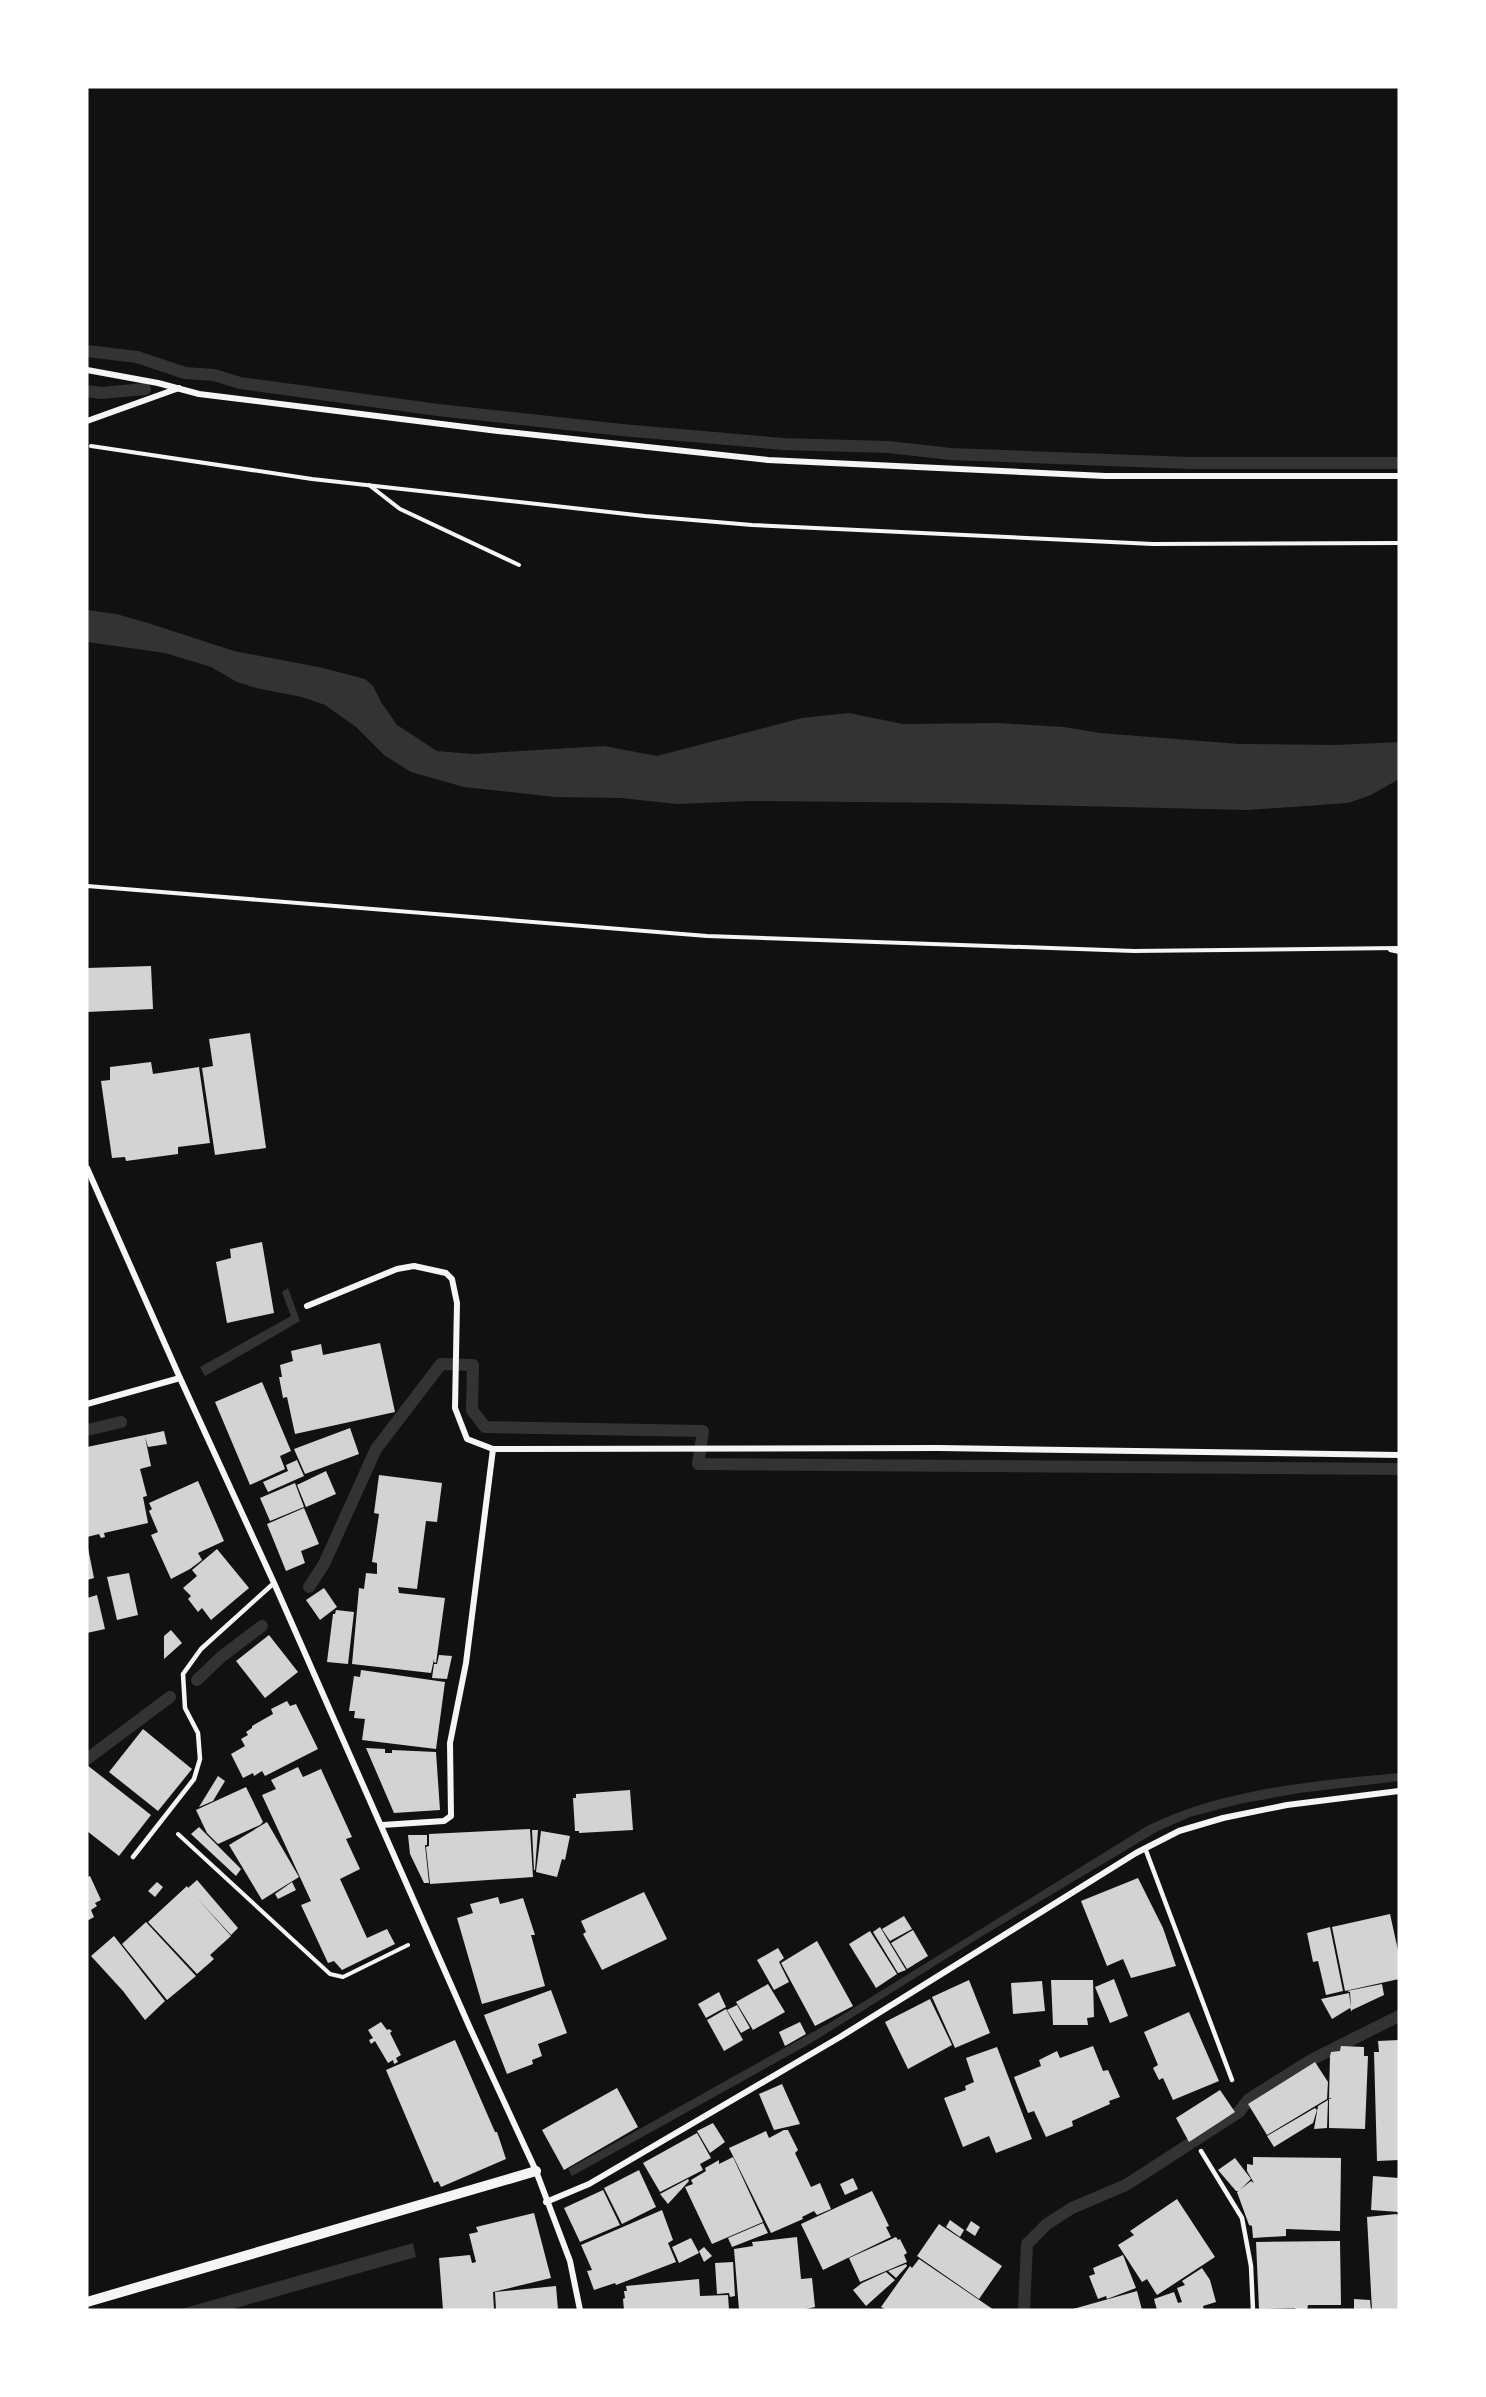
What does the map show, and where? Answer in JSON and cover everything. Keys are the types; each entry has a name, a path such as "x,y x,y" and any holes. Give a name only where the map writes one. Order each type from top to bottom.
{"street":[{"path":"87,370 199,394 498,431 768,459 1104,476 1399,476"},
{"path":"87,421 179,388"},
{"path":"87,1168 274,1582 470,2028 536,2170 546,2202 570,2261 580,2310"},
{"path":"307,1306 397,1269 414,1266 446,1273 452,1279 457,1304 455,1408 467,1439 493,1449 939,1448 1399,1455"},
{"path":"87,1404 180,1378"},
{"path":"382,1825 444,1821 451,1816 450,1743 466,1663 493,1449"},
{"path":"546,2202 590,2184 840,2037 1145,1848 1179,1831 1223,1818 1287,1805 1399,1791"},
{"path":"87,2301 536,2170"}],"lane":[{"path":"132,1857 194,1779 200,1759 198,1734 185,1708 183,1674 201,1649 274,1582"},
{"path":"1145,1848 1232,2080"},
{"path":"1201,2151 1242,2218 1251,2266 1253,2310"}],"path":[{"path":"87,445 369,486 645,516 752,525 1153,544 1399,543"},
{"path":"369,486 399,510 519,565"},
{"path":"87,886 707,936 1134,951 1399,950"},
{"path":"163,1820 330,1974 343,1977 430,1934"}],"shaded area":[{"path":"87,610 116,614 234,651 323,668 365,679 373,686 397,725 437,751 473,754 604,746 657,756 802,718 849,713 903,724 1000,723 1239,744 1335,745 1399,742 1399,779 1371,795 1348,803 1248,810 953,803 751,801 677,804 621,798 555,797 464,787 411,772 384,755 356,727 325,705 302,697 237,682 211,667 165,653 87,642"},
{"path":"288,1288 300,1321 205,1376 200,1367 291,1316 282,1292"},
{"path":"1399,1773 1399,1781 1299,1793 1239,1804 1190,1817 1158,1831 984,1935 811,2043 572,2176 568,2169 831,2022 1147,1826 1207,1803 1270,1788"},
{"path":"413,2243 416,2257 229,2310 178,2310"}],"building":[{"path":"151,966 153,1009 87,1012 87,968"},
{"path":"250,1033 266,1148 215,1155 202,1068 213,1066 209,1039"},
{"path":"151,1062 153,1074 199,1067 210,1143 178,1147 178,1154 126,1161 125,1157 112,1158 101,1081 110,1080 110,1067"},
{"path":"262,1242 274,1313 227,1323 216,1262 231,1258 230,1249"},
{"path":"380,1343 395,1412 295,1434 287,1397 283,1398 279,1377 282,1377 280,1365 293,1361 291,1351 321,1344 323,1355"},
{"path":"262,1382 291,1451 280,1456 285,1469 250,1485 215,1402"},
{"path":"350,1428 359,1454 305,1474 294,1449"},
{"path":"164,1431 167,1444 148,1447 145,1437 151,1466 140,1469 147,1496 143,1497 148,1523 104,1533 105,1537 101,1538 99,1534 87,1537 87,1447"},
{"path":"297,1460 304,1476 268,1492 263,1482 288,1471 286,1465"},
{"path":"326,1471 336,1494 306,1507 297,1485"},
{"path":"379,1475 442,1483 437,1522 426,1521 417,1589 398,1587 399,1593 445,1598 436,1663 434,1659 431,1673 352,1664 359,1588 364,1589 366,1573 377,1574 377,1563 372,1562 379,1514 374,1513"},
{"path":"198,1481 224,1541 198,1553 202,1560 171,1579 151,1535 158,1532 149,1511 152,1509 149,1503"},
{"path":"295,1483 304,1507 270,1521 260,1498"},
{"path":"304,1508 319,1544 301,1551 305,1563 286,1571 267,1524"},
{"path":"87,1549 94,1578 87,1580"},
{"path":"217,1549 249,1588 211,1620 202,1608 198,1612 188,1599 191,1596 183,1588 197,1576 192,1570"},
{"path":"129,1573 138,1615 117,1620 107,1577"},
{"path":"324,1588 337,1607 320,1620 306,1600"},
{"path":"97,1595 105,1629 87,1633 87,1598"},
{"path":"336,1610 354,1612 348,1664 327,1662 333,1614"},
{"path":"171,1630 182,1643 164,1659 164,1636"},
{"path":"269,1635 298,1672 265,1698 236,1661"},
{"path":"439,1655 452,1656 447,1679 432,1678 434,1664 437,1664"},
{"path":"361,1670 445,1682 436,1749 362,1740 365,1719 354,1718 355,1711 349,1711 354,1676 360,1677"},
{"path":"287,1701 290,1706 296,1704 318,1749 265,1776 262,1771 254,1776 253,1773 243,1778 231,1754 245,1746 241,1739 248,1735 246,1732 252,1726 273,1714 271,1709"},
{"path":"143,1729 192,1769 158,1811 109,1772"},
{"path":"366,1748 385,1749 385,1753 392,1753 392,1750 436,1752 440,1810 394,1813"},
{"path":"87,1765 151,1815 119,1856 87,1831"},
{"path":"298,1767 303,1777 321,1769 352,1837 346,1839 360,1869 340,1879 367,1938 387,1929 395,1944 342,1970 334,1961 328,1963 301,1905 311,1901 262,1795 276,1789 271,1780"},
{"path":"218,1776 225,1781 213,1801 199,1807"},
{"path":"246,1787 263,1822 218,1844 207,1833 196,1810"},
{"path":"630,1790 633,1830 579,1833 575,1831 573,1798 576,1798 576,1794"},
{"path":"267,1822 299,1877 262,1900 229,1845"},
{"path":"199,1827 241,1869 236,1876 191,1834"},
{"path":"530,1829 533,1877 430,1884 426,1847 429,1846 429,1834"},
{"path":"532,1830 538,1830 535,1870 534,1870"},
{"path":"541,1831 570,1836 565,1860 562,1859 557,1877 536,1872"},
{"path":"408,1835 427,1835 427,1845 425,1845 429,1883 424,1883 410,1854"},
{"path":"90,1876 101,1900 95,1903 97,1906 91,1910 94,1917 87,1921 87,1877"},
{"path":"1138,1878 1163,1928 1176,1966 1131,1978 1123,1959 1107,1966 1081,1901"},
{"path":"197,1880 238,1928 231,1935 196,1897 231,1936 210,1955 214,1959 197,1974 148,1922 187,1886 188,1888"},
{"path":"157,1882 163,1887 155,1897 148,1891"},
{"path":"292,1882 296,1890 278,1899 275,1894"},
{"path":"644,1892 667,1939 602,1970 583,1934 586,1932 581,1921"},
{"path":"498,1897 500,1904 523,1898 535,1935 531,1935 545,1986 482,2004 457,1918 473,1913 470,1904"},
{"path":"1390,1914 1399,1955 1399,1979 1345,1991 1332,1927"},
{"path":"904,1916 912,1929 890,1941 882,1929"},
{"path":"146,1922 196,1976 167,2000 122,1944"},
{"path":"880,1927 906,1970 898,1973 873,1932"},
{"path":"1330,1927 1343,1991 1326,1995 1318,1961 1313,1962 1307,1933"},
{"path":"913,1930 928,1956 907,1969 891,1943"},
{"path":"870,1931 897,1974 876,1988 849,1944"},
{"path":"114,1936 165,2001 145,2020 123,1991 91,1956"},
{"path":"817,1941 853,2006 815,2026 781,1963"},
{"path":"778,1948 784,1958 779,1962 789,1982 774,1990 757,1960"},
{"path":"1114,1979 1128,2016 1110,2023 1095,1987"},
{"path":"969,1980 990,2033 955,2048 932,1997"},
{"path":"1051,1980 1093,1980 1094,2017 1087,2018 1088,2025 1053,2025"},
{"path":"1042,1981 1045,2011 1013,2014 1011,1983"},
{"path":"768,1984 785,2012 753,2030 736,2002"},
{"path":"1382,1984 1384,1995 1352,2012 1350,2008 1332,2019 1321,1999 1349,1993 1351,2008 1350,1992 1347,1991"},
{"path":"551,1990 567,2033 538,2044 542,2056 532,2060 533,2064 507,2074 484,2015"},
{"path":"719,1992 726,2007 706,2018 698,2004"},
{"path":"930,1999 952,2045 908,2069 885,2022"},
{"path":"737,2005 750,2028 741,2033 727,2010"},
{"path":"726,2009 743,2040 724,2051 707,2020"},
{"path":"1189,2012 1219,2081 1173,2100 1163,2078 1159,2080 1153,2068 1158,2065 1144,2032"},
{"path":"381,2022 387,2030 392,2031 390,2033 401,2055 396,2058 398,2062 394,2064 393,2060 388,2063 375,2041 371,2044 369,2040 373,2038 368,2030"},
{"path":"800,2022 806,2034 785,2046 779,2032"},
{"path":"455,2040 495,2132 497,2132 506,2159 441,2187 438,2181 434,2183 386,2070"},
{"path":"1399,2040 1399,2160 1377,2161 1374,2052 1379,2052 1378,2041"},
{"path":"1093,2046 1103,2071 1108,2070 1120,2097 1072,2121 1073,2126 1046,2137 1034,2111 1028,2113 1014,2077 1041,2066 1039,2060 1057,2051 1060,2058"},
{"path":"1341,2046 1364,2047 1364,2056 1368,2056 1365,2129 1329,2128 1329,2099 1332,2098 1329,2098 1330,2056 1331,2052 1340,2051"},
{"path":"997,2047 1032,2139 996,2153 989,2136 963,2147 944,2098 966,2090 965,2086 974,2082 966,2058"},
{"path":"1315,2062 1328,2082 1327,2099 1267,2135 1248,2104"},
{"path":"782,2084 800,2124 774,2130 759,2094"},
{"path":"617,2088 638,2127 564,2170 542,2130"},
{"path":"1220,2090 1235,2112 1189,2142 1176,2118"},
{"path":"1328,2100 1327,2128 1314,2129 1318,2106"},
{"path":"1315,2108 1317,2110 1313,2123 1274,2147 1267,2136"},
{"path":"713,2123 725,2142 710,2153 697,2131"},
{"path":"788,2130 798,2150 795,2153 811,2187 820,2183 831,2209 817,2215 814,2211 802,2217 803,2219 771,2233 729,2148 766,2131 769,2138"},
{"path":"697,2133 711,2158 700,2164 703,2170 660,2192 643,2163"},
{"path":"733,2157 763,2222 712,2244 685,2187 693,2184 691,2180 706,2171 705,2168 719,2160 719,2164"},
{"path":"1253,2157 1341,2158 1340,2231 1286,2229 1286,2236 1253,2238 1252,2226 1249,2225 1237,2192 1251,2181 1254,2183 1247,2171 1247,2164 1253,2165"},
{"path":"1235,2158 1251,2179 1239,2191 1236,2191 1218,2170"},
{"path":"639,2170 656,2207 622,2224 604,2188"},
{"path":"1373,2176 1399,2178 1399,2212 1371,2210"},
{"path":"853,2178 858,2189 845,2195 840,2184"},
{"path":"688,2179 689,2181 668,2204 660,2194"},
{"path":"603,2190 620,2225 580,2242 564,2208"},
{"path":"872,2191 889,2226 886,2227 891,2237 823,2270 801,2224"},
{"path":"1177,2199 1215,2257 1157,2295 1147,2279 1142,2282 1118,2245 1134,2235 1130,2231"},
{"path":"662,2210 673,2240 668,2243 676,2262 616,2285 615,2283 594,2290 587,2271 592,2270 581,2245"},
{"path":"534,2213 551,2278 493,2292 494,2310 443,2310 439,2258 470,2255 472,2263 476,2262 469,2234 478,2232 476,2227"},
{"path":"1396,2214 1399,2216 1399,2310 1372,2310 1367,2217"},
{"path":"950,2220 964,2230 960,2237 946,2227"},
{"path":"971,2221 980,2227 975,2236 966,2230"},
{"path":"763,2223 768,2233 732,2247 728,2238"},
{"path":"939,2224 1002,2266 979,2299 917,2256"},
{"path":"797,2237 801,2279 812,2278 815,2307 802,2310 739,2310 734,2249 753,2246 752,2242"},
{"path":"896,2237 900,2239 907,2253 904,2255 907,2262 860,2282 849,2258"},
{"path":"691,2238 699,2253 679,2263 672,2247"},
{"path":"1340,2241 1341,2305 1308,2305 1307,2310 1259,2309 1256,2242"},
{"path":"704,2247 712,2256 704,2262 699,2251"},
{"path":"1123,2255 1136,2288 1107,2299 1106,2296 1098,2299 1089,2276 1095,2274 1093,2268"},
{"path":"919,2259 994,2310 887,2310 881,2307 910,2266 912,2268"},
{"path":"733,2262 735,2296 730,2297 729,2293 717,2294 715,2263"},
{"path":"906,2264 907,2266 896,2278 888,2271"},
{"path":"1202,2268 1210,2280 1216,2302 1203,2306 1204,2310 1157,2310 1154,2299 1174,2292 1178,2303 1182,2302 1177,2288 1185,2285 1182,2281"},
{"path":"886,2272 895,2280 866,2306 853,2290 862,2283"},
{"path":"699,2279 700,2296 728,2295 729,2310 624,2310 623,2299 625,2298 624,2291 627,2291 626,2286"},
{"path":"556,2286 558,2310 496,2310 495,2292"},
{"path":"1137,2291 1142,2310 1073,2310 1073,2309"},
{"path":"1354,2299 1370,2300 1371,2310 1354,2310"}],"waterway":[{"path":"87,351 137,357 185,373 214,375 240,383 438,410 622,430 783,444 888,447 951,454 1188,463 1399,463"},
{"path":"87,391 101,393 145,389"},
{"path":"309,1587 324,1564 376,1449 441,1364 473,1365 472,1410 485,1427 703,1431 698,1464 1399,1469"},
{"path":"87,1430 121,1422"},
{"path":"197,1680 221,1657 262,1626"},
{"path":"87,1759 170,1697"},
{"path":"1024,2310 1027,2244 1047,2224 1072,2208 1126,2185 1239,2112 1249,2099 1311,2060 1399,2016"}]}
